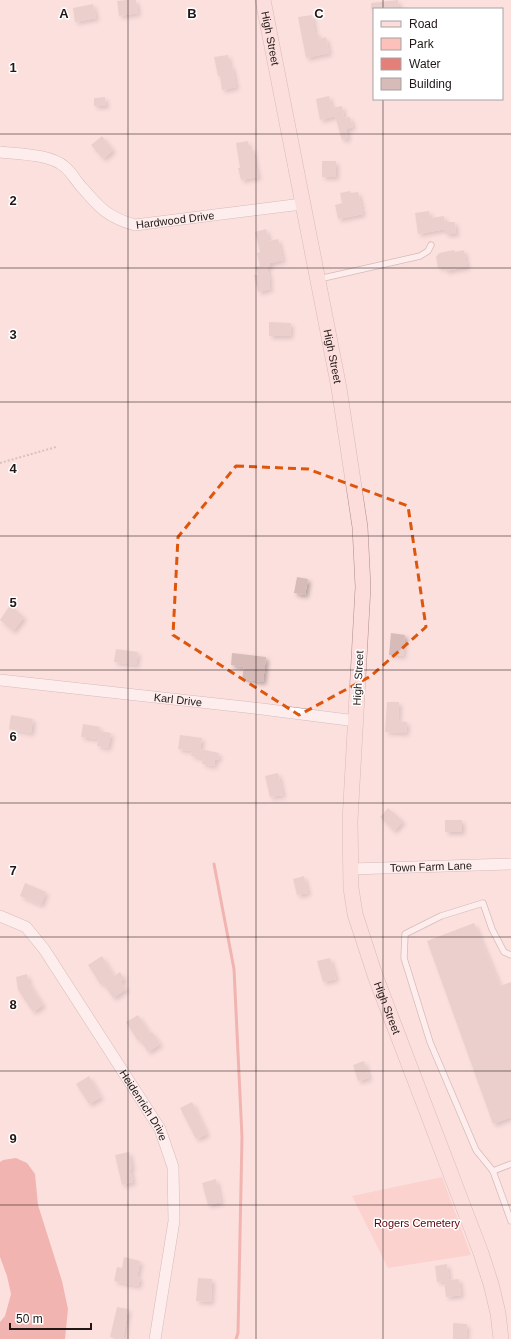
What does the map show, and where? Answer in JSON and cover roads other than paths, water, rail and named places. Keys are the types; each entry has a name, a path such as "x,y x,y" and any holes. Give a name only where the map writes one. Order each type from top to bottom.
{"main road":[{"name":"High Street","path":"262,0 339,388 360,527 363,587 350,821 351,888 355,914 376,978 481,1253 498,1313 501,1339"}],"street":[{"name":"Hardwood Drive","path":"0,152 48,159 65,167 107,214 120,221 135,225 302,204"},
{"name":"Karl Drive","path":"0,680 356,721"},
{"name":"Town Farm Lane","path":"351,869 511,864"},
{"name":"Heidenrich Drive","path":"0,916 26,927 44,949 160,1129 173,1167 174,1221 156,1339"}],"lane":[{"path":"317,279 420,256 428,251 431,245"},
{"path":"511,955 504,952 492,929 483,903 441,916 405,934 404,958 430,1042 476,1150 493,1171 511,1221"},
{"path":"493,1171 511,1164"}],"water":[{"path":"16,1158 27,1163 35,1174 38,1205 62,1281 68,1309 65,1339 0,1339 0,1322 5,1316 11,1294 7,1276 0,1257 0,1162 3,1160"}],"waterway":[{"path":"214,864 234,969 242,1137 238,1333 236,1339"}],"park label":[{"name":"Rogers Cemetery","path":"417,1223"}]}
